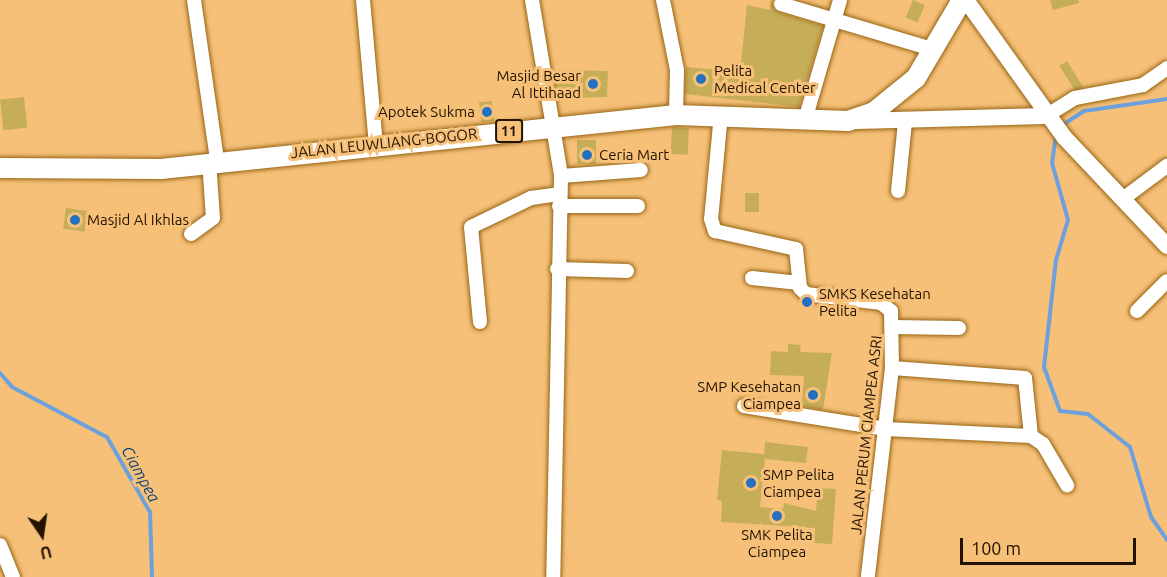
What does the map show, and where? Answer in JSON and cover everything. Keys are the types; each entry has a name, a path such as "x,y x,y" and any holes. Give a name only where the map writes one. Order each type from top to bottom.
{"highway":[{"name":"JALAN LEUWLIANG-BOGOR","path":"0,168 105,173 213,160 676,115 722,114 848,121 895,99 935,50 964,0"}],"main road":[{"path":"964,0 1046,116 1167,246"},
{"path":"848,121 906,122 1046,116"}],"street":[{"path":"191,234 213,218 213,160 194,0"},
{"path":"363,0 376,145"},
{"path":"532,0 561,176 557,269 553,577"},
{"path":"663,0 677,70 676,115"},
{"path":"805,120 833,17 840,0"},
{"path":"781,4 833,17 935,50"},
{"path":"1046,116 1075,98 1143,85 1167,68"},
{"path":"722,114 712,226 719,234 796,249 799,283 752,278"},
{"path":"898,191 906,122"},
{"path":"1124,198 1167,166"},
{"path":"561,176 641,170"},
{"path":"480,322 471,227 531,198 638,206"},
{"path":"557,269 627,271"},
{"path":"1137,311 1167,281"},
{"name":"JALAN PERUM CIAMPEA ASRI","path":"799,283 806,294 881,303 891,311 892,368 868,577"},
{"path":"893,327 959,328"},
{"path":"892,368 1025,378 1031,436"},
{"path":"744,406 886,429 1031,436 1043,444 1067,485"},
{"path":"0,545 13,577"}],"building":[{"path":"771,0 778,12 823,26 799,107 685,94 686,67 740,72 747,5 770,10"},
{"path":"913,0 925,5 918,23 906,17"},
{"path":"1050,0 1078,0 1079,3 1053,10"},
{"path":"1067,61 1083,87 1076,92 1059,66"},
{"path":"553,70 608,71 607,97 557,98"},
{"path":"24,97 27,128 3,130 0,100"},
{"name":"Apotek Sukma","path":"492,101 494,121 481,122 479,102"},
{"path":"672,127 689,128 688,155 671,154"},
{"name":"Ceria Mart","path":"577,140 596,140 596,164 577,164"},
{"path":"745,193 759,193 759,212 745,212"},
{"name":"Masjid Al Ikhlas","path":"66,208 88,211 85,232 63,229"},
{"name":"SMP Kesehatan Ciampea","path":"788,344 801,345 800,352 832,353 823,410 802,406 804,376 770,375 771,351 788,352"},
{"path":"765,442 808,447 806,463 765,459 760,507 783,509 784,503 816,511 818,488 836,489 832,544 814,543 815,528 721,522 722,501 717,500 722,450 764,454"}],"waterway":[{"path":"1061,126 1084,111 1167,99"},
{"path":"1056,135 1052,163 1068,220 1056,260 1044,367 1060,411 1088,414 1130,447 1151,517 1167,540"},
{"name":"Ciampea","path":"0,373 12,387 107,437 150,512 152,577"}],"place":[{"name":"Pelita Medical Center","path":"701,79"},
{"name":"Masjid Besar Al Ittihaad","path":"593,84"},
{"name":"Apotek Sukma","path":"487,112"},
{"name":"Ceria Mart","path":"587,155"},
{"name":"Masjid Al Ikhlas","path":"75,220"},
{"name":"SMKS Kesehatan Pelita","path":"807,302"},
{"name":"SMP Kesehatan Ciampea","path":"813,395"},
{"name":"SMP Pelita Ciampea","path":"751,483"},
{"name":"SMK Pelita Ciampea","path":"777,516"}]}
